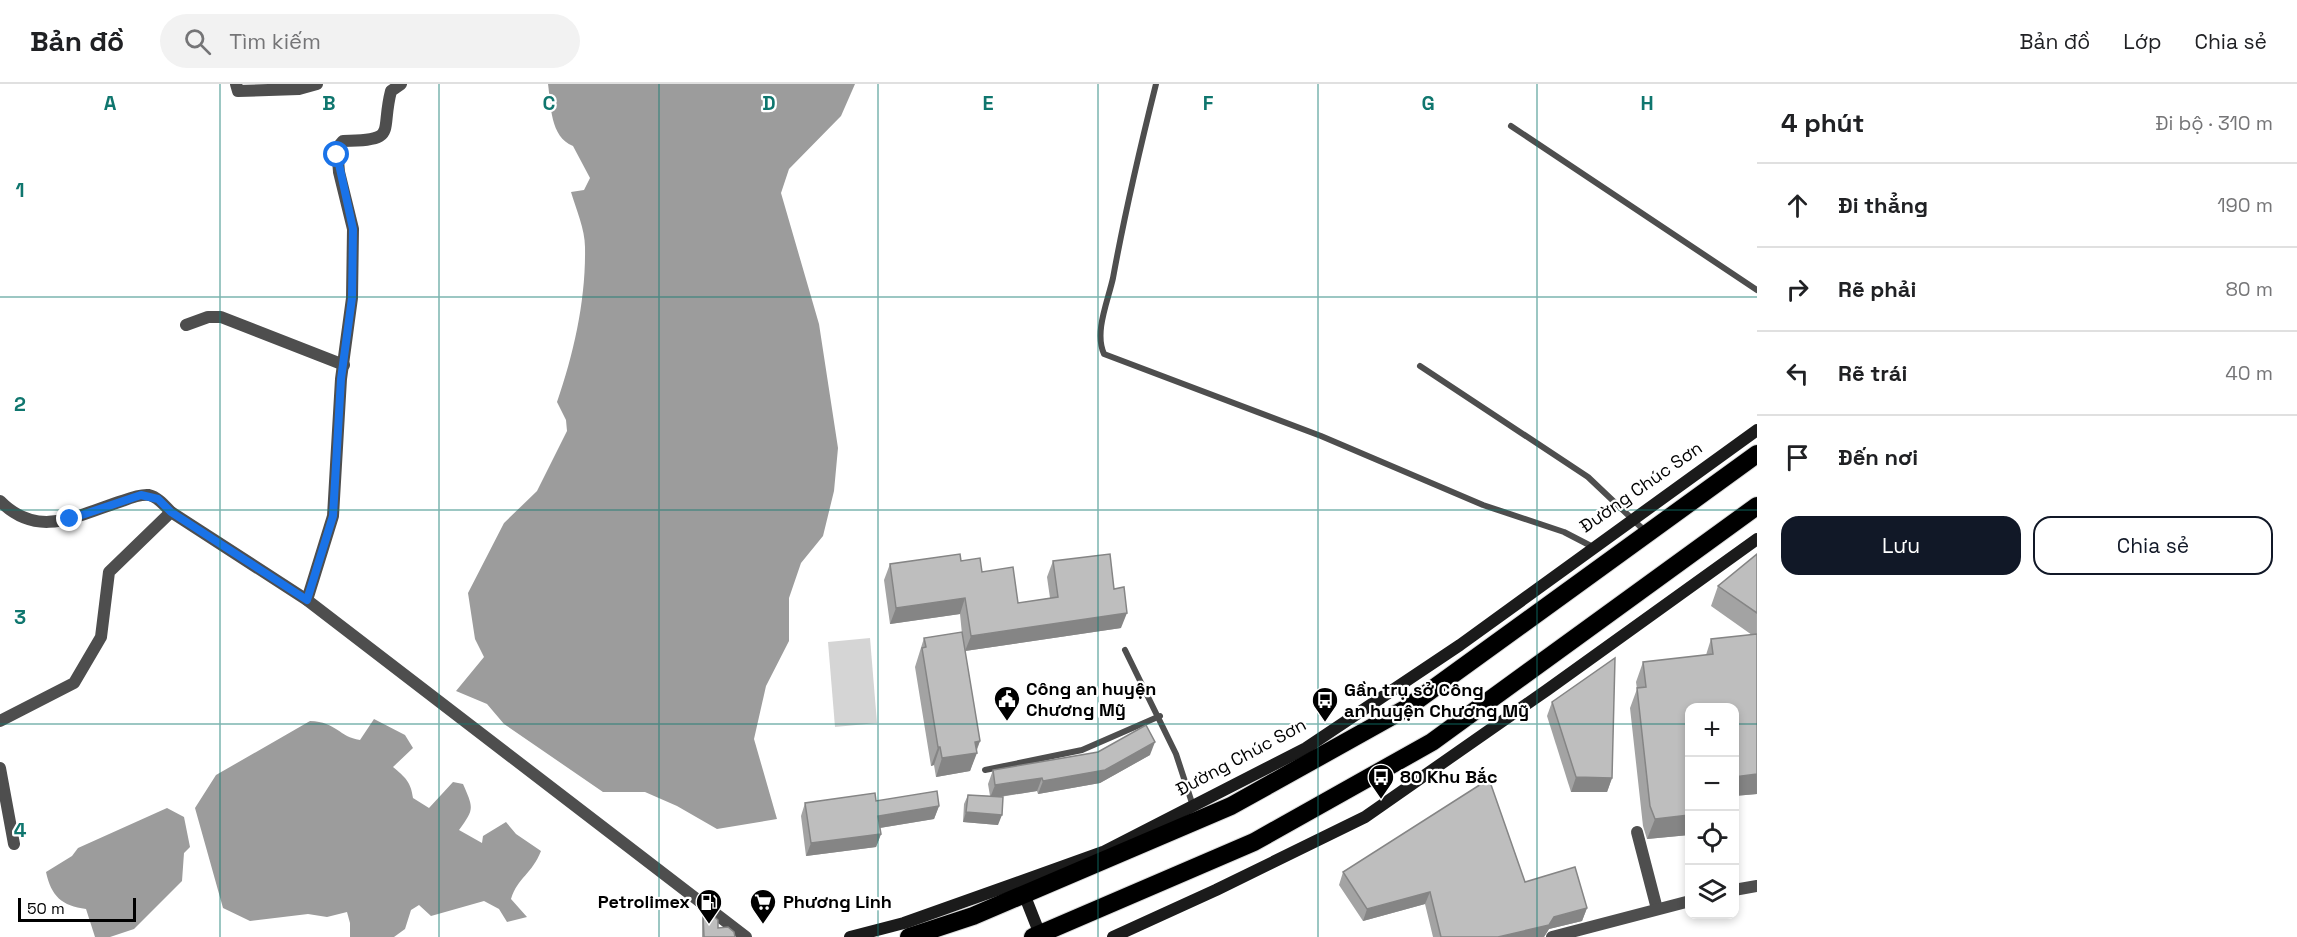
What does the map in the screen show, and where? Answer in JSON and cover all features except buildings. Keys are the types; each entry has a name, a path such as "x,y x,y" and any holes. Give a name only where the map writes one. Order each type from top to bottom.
{"highway":[{"name":"Đường Chúc Sơn","path":"909,937 973,916 1196,814 1231,806 1405,709 1757,454"},
{"path":"1038,936 1254,842 1432,742 1757,506"}],"street":[{"path":"237,84 238,92 298,88 317,84"},
{"path":"307,600 333,516 344,364 352,298 353,229 339,172 338,148 343,141 373,140 381,137 387,128 391,91 401,84"},
{"path":"186,325 208,317 221,317 344,364"},
{"name":"Đường Chúc Sơn","path":"850,937 904,923 1103,852 1196,814 1306,748 1460,645 1757,430"},
{"path":"0,501 18,517 39,522 70,519 141,495 158,499 171,512 307,600 746,937"},
{"path":"0,721 74,683 101,637 109,572 171,512"},
{"path":"1113,937 1216,890 1365,817 1757,539"},
{"path":"0,768 14,844"},
{"path":"1638,832 1657,909"},
{"path":"1739,889 1757,886"},
{"path":"1024,894 1038,936"},
{"path":"1552,937 1685,902"}],"lane":[{"path":"1156,84 1129,191 1103,318 1100,346 1104,354 1321,436 1483,505 1564,532 1593,547"},
{"path":"1510,126 1757,290"},
{"path":"1420,366 1588,477 1646,533"},
{"path":"1125,650 1160,716 1176,754 1196,814"},
{"path":"985,770 1082,750 1160,716"}],"shaded area":[{"path":"548,84 855,84 841,116 789,169 781,193 819,324 838,448 834,491 823,536 801,563 789,598 789,641 766,686 754,739 777,819 717,829 677,806 645,792 603,792 504,724 487,704 456,691 484,657 475,639 468,593 504,523 537,491 567,431 566,420 557,402 578,326 585,267 584,233 571,192 584,190 590,178 573,146 565,142 556,128"},
{"path":"870,638 877,723 835,727 828,642"},
{"path":"374,719 405,735 413,748 393,767 407,780 413,798 429,808 453,782 463,784 471,809 459,830 482,843 483,836 506,822 516,834 541,851 534,865 517,885 511,899 527,917 507,922 499,909 484,901 431,916 419,905 411,910 405,929 394,937 350,937 347,912 327,917 308,914 250,921 223,908 195,808 216,775 310,721 326,724 347,736 360,740"},
{"path":"167,808 184,817 190,847 184,853 182,881 134,929 110,937 95,937 86,909 70,905 59,898 51,887 46,872 72,856 78,848"}],"place":[{"name":"Công an huyện Chương Mỹ","path":"1007,722"},
{"name":"Gần trụ sở Công an huyện Chương Mỹ","path":"1325,723"},
{"name":"80 Khu Bắc","path":"1381,800"},
{"name":"Petrolimex","path":"709,925"},
{"name":"Phương Linh","path":"763,925"}],"route":[{"path":"70,519 135,496 152,496 171,512 247,559 307,600 333,516 341,379 351,314 353,229 337,155"}]}
